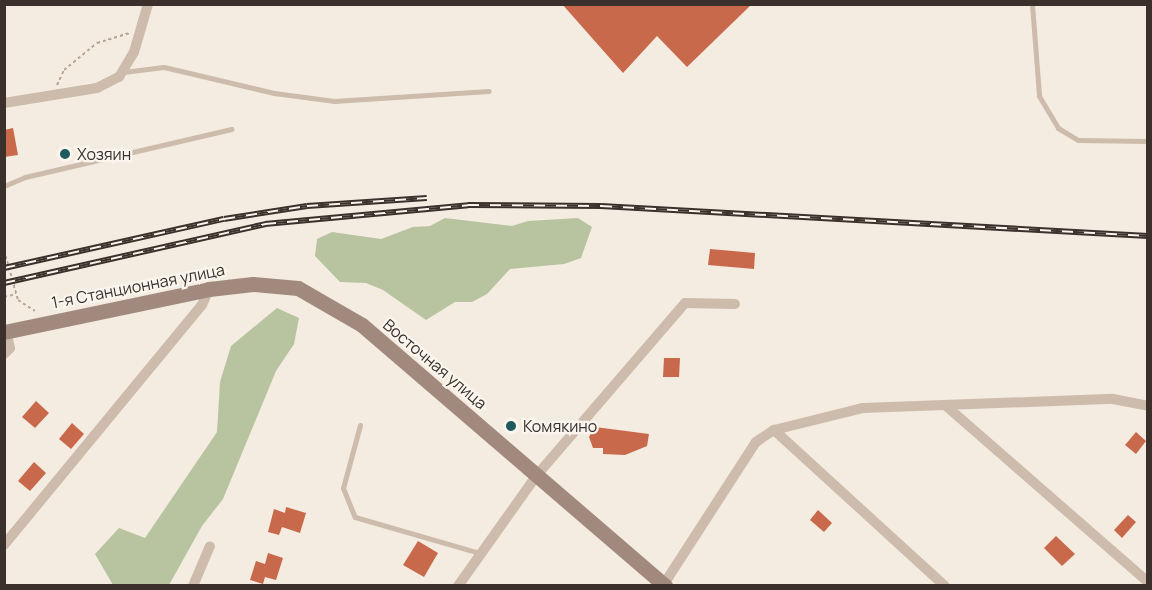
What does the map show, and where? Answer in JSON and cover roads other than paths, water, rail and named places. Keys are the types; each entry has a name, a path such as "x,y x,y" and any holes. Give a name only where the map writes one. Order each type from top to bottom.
{"main road":[{"name":"1-я Станционная улица","path":"5,332 209,289 279,285"},
{"name":"Восточная улица","path":"279,285 317,297 362,325 664,585"}],"street":[{"path":"4,103 97,88 123,72 141,31 148,4"},
{"path":"4,545 202,305 209,289"},
{"path":"458,585 537,474 685,303 735,304"},
{"path":"4,354 10,348 5,332"},
{"path":"664,585 756,442 774,430 863,408 1113,399 1148,406"},
{"path":"945,405 1148,582"},
{"path":"774,430 945,585"},
{"path":"193,585 210,546"}],"lane":[{"path":"1032,4 1039,96 1058,128 1078,140 1148,141"},
{"path":"123,72 164,67 274,93 334,101 489,91"},
{"path":"4,186 25,177 232,129"},
{"path":"360,425 343,488 355,517 480,553"}],"railway":[{"path":"4,268 224,219 307,206 427,198"},
{"path":"4,283 265,224 468,205 601,206 1148,236"}],"place":[{"name":"Хозяин","path":"65,154"},
{"name":"Комякино","path":"511,426"}]}
